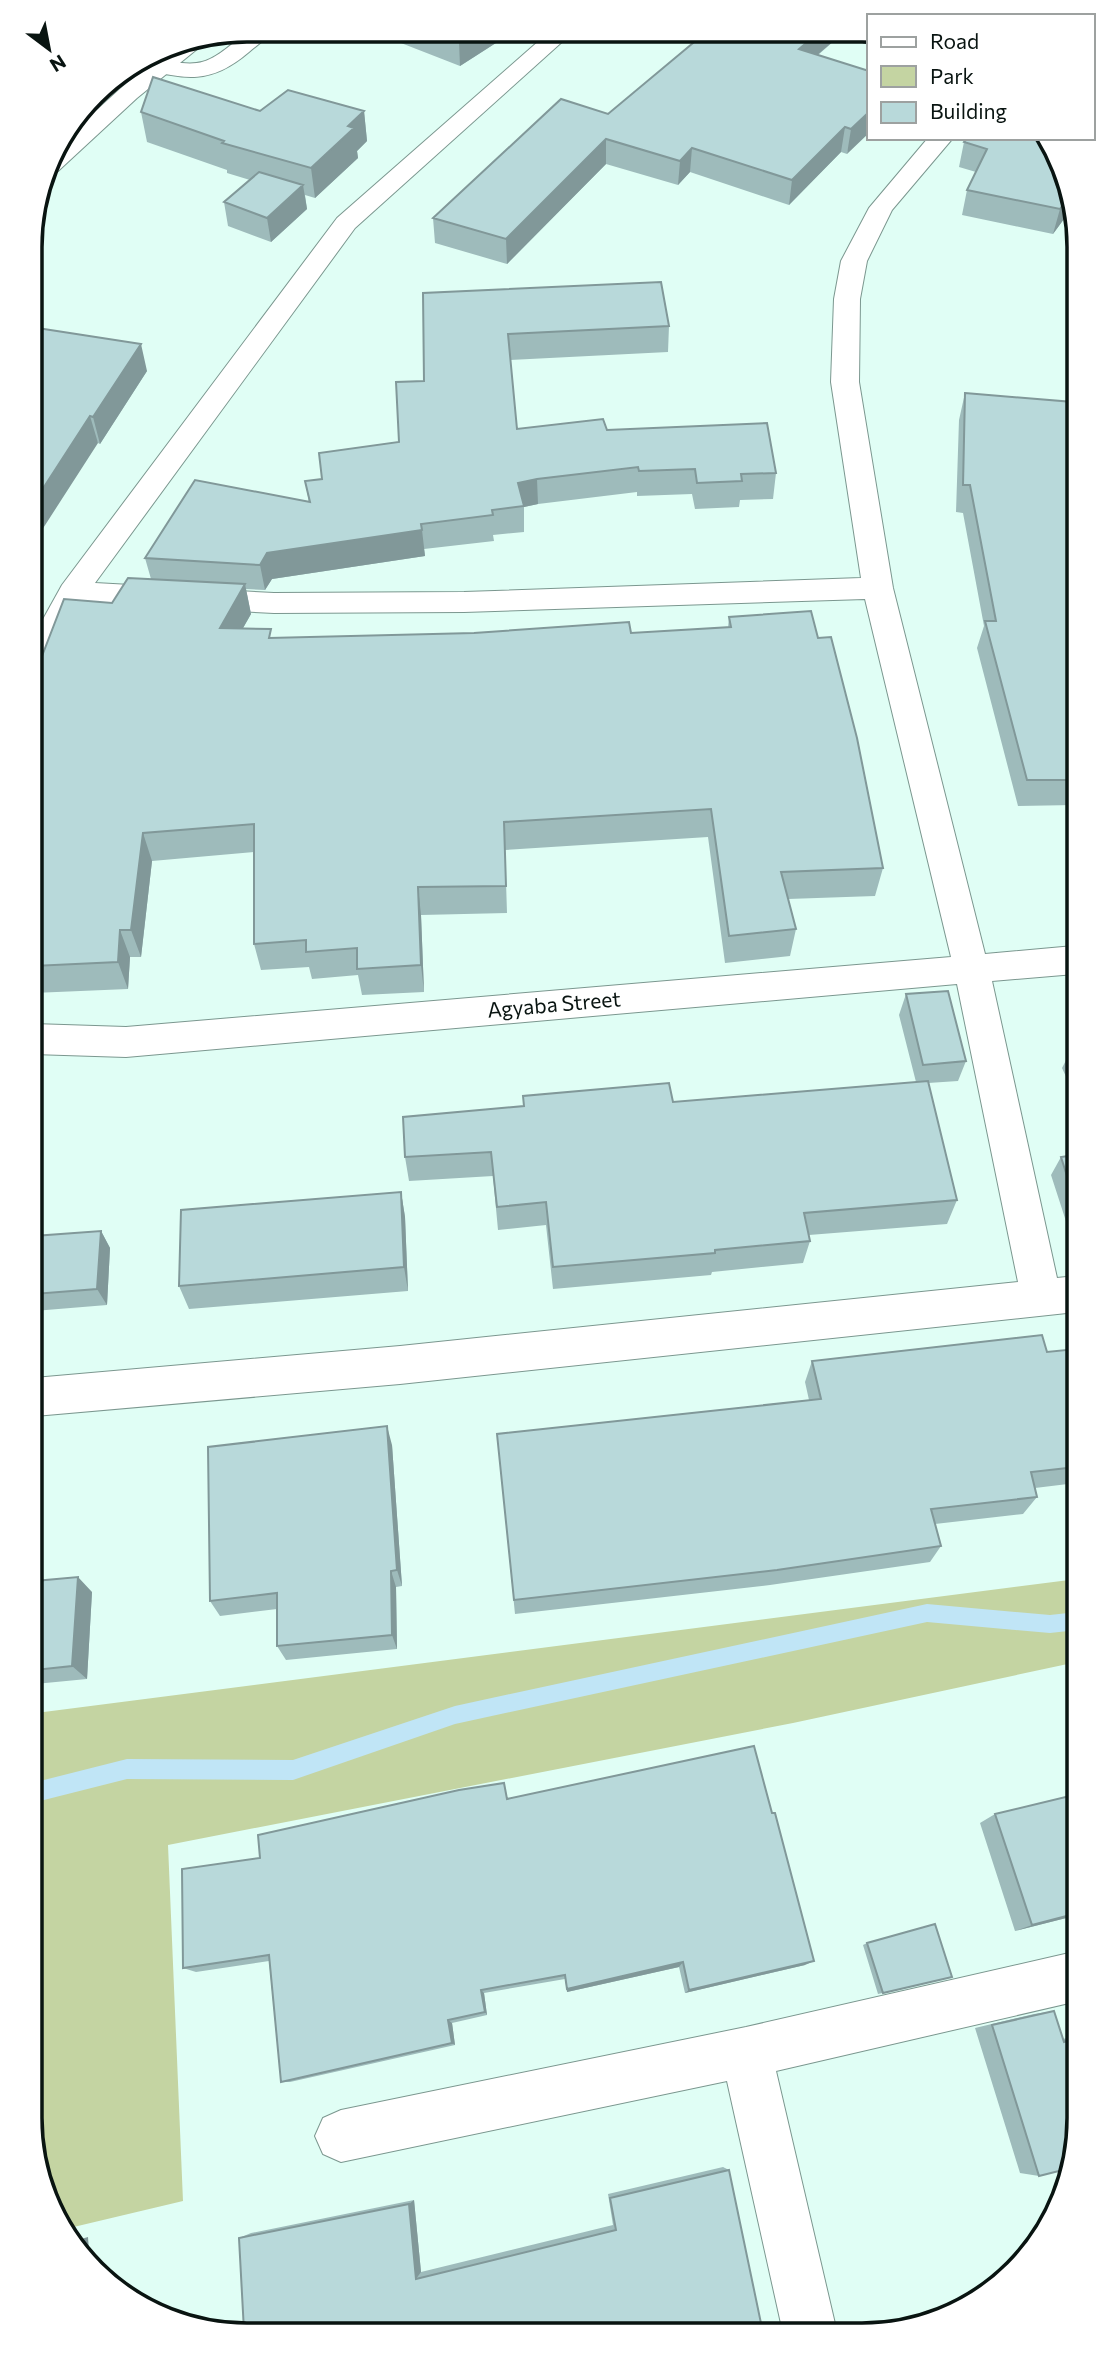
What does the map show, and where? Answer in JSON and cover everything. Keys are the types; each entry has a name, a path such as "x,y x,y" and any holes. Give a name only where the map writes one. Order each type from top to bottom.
{"main road":[{"path":"154,64 193,72 205,70 217,66 247,42"},
{"path":"42,649 73,592 346,223 551,42"},
{"path":"70,145 144,69"},
{"path":"42,1396 400,1365 1058,1296 971,968 878,588 845,382 847,299 854,261 881,208 939,140"},
{"path":"73,592 274,603 464,602 878,588"},
{"name":"Agyaba Street","path":"42,1039 126,1042 1067,961"},
{"path":"341,2136 746,2052 1067,1979"},
{"path":"746,2052 808,2323"}],"green space":[{"path":"1067,1580 1067,1664 793,1723 168,1845 183,2201 74,2227 49,2171 42,2118 42,1712"}],"building":[{"path":"694,42 807,42 799,49 867,70 867,114 851,129 845,127 792,180 692,148 680,161 606,139 506,239 433,218 561,99 608,114"},
{"path":"153,77 260,111 288,90 364,111 348,126 354,128 311,168 222,143 224,141 141,112"},
{"path":"1037,140 1051,169 1062,206 1060,209 967,190 987,149 964,142"},
{"path":"259,172 303,185 267,218 224,202"},
{"path":"661,282 669,326 508,334 517,429 603,419 607,430 767,423 776,473 741,474 742,481 697,483 695,469 639,471 638,467 537,479 518,483 524,506 492,510 493,515 421,524 422,530 267,553 260,565 145,558 195,480 310,502 305,481 322,479 319,453 399,442 396,382 424,381 423,293"},
{"path":"42,329 141,344 93,417 90,416 42,490"},
{"path":"965,393 1067,402 1067,780 1027,780 985,621 996,621 970,485 963,485"},
{"path":"128,578 245,584 220,628 271,629 269,638 474,633 629,622 631,633 731,627 729,617 811,611 818,638 831,637 857,738 883,868 781,872 796,929 729,936 711,809 504,822 506,886 418,887 421,965 357,969 357,948 306,952 306,940 254,944 254,824 143,833 131,930 120,930 118,962 42,966 42,656 64,599 112,603"},
{"path":"948,991 966,1061 923,1065 906,994"},
{"path":"928,1081 957,1200 804,1213 810,1241 715,1250 715,1253 553,1267 546,1202 497,1207 491,1152 405,1157 403,1117 524,1106 523,1096 669,1083 673,1102"},
{"path":"1067,1156 1067,1176 1061,1157"},
{"path":"401,1192 404,1267 179,1286 181,1210"},
{"path":"101,1231 97,1289 42,1293 42,1235"},
{"path":"1042,1335 1047,1352 1067,1350 1067,1468 1031,1472 1037,1497 931,1509 941,1546 777,1570 514,1600 497,1434 821,1399 812,1361"},
{"path":"387,1426 397,1570 391,1571 392,1635 277,1646 277,1593 210,1601 208,1447"},
{"path":"78,1577 72,1666 42,1669 42,1580"},
{"path":"754,1746 772,1813 775,1813 814,1961 689,1990 683,1962 567,1989 565,1975 481,1990 485,2012 448,2020 452,2043 281,2082 269,1955 183,1968 182,1869 260,1858 258,1835 459,1790 504,1783 507,1799"},
{"path":"1067,1797 1067,1916 1032,1925 995,1814"},
{"path":"935,1924 952,1977 883,1993 867,1943"},
{"path":"1054,2011 1064,2042 1067,2041 1067,2131 1060,2171 1039,2176 992,2025"},
{"path":"729,2170 761,2323 244,2323 239,2238 409,2204 416,2279 616,2230 610,2198"}],"waterway":[{"path":"42,1790 127,1769 293,1770 455,1715 927,1613 1050,1624 1067,1622"}]}
